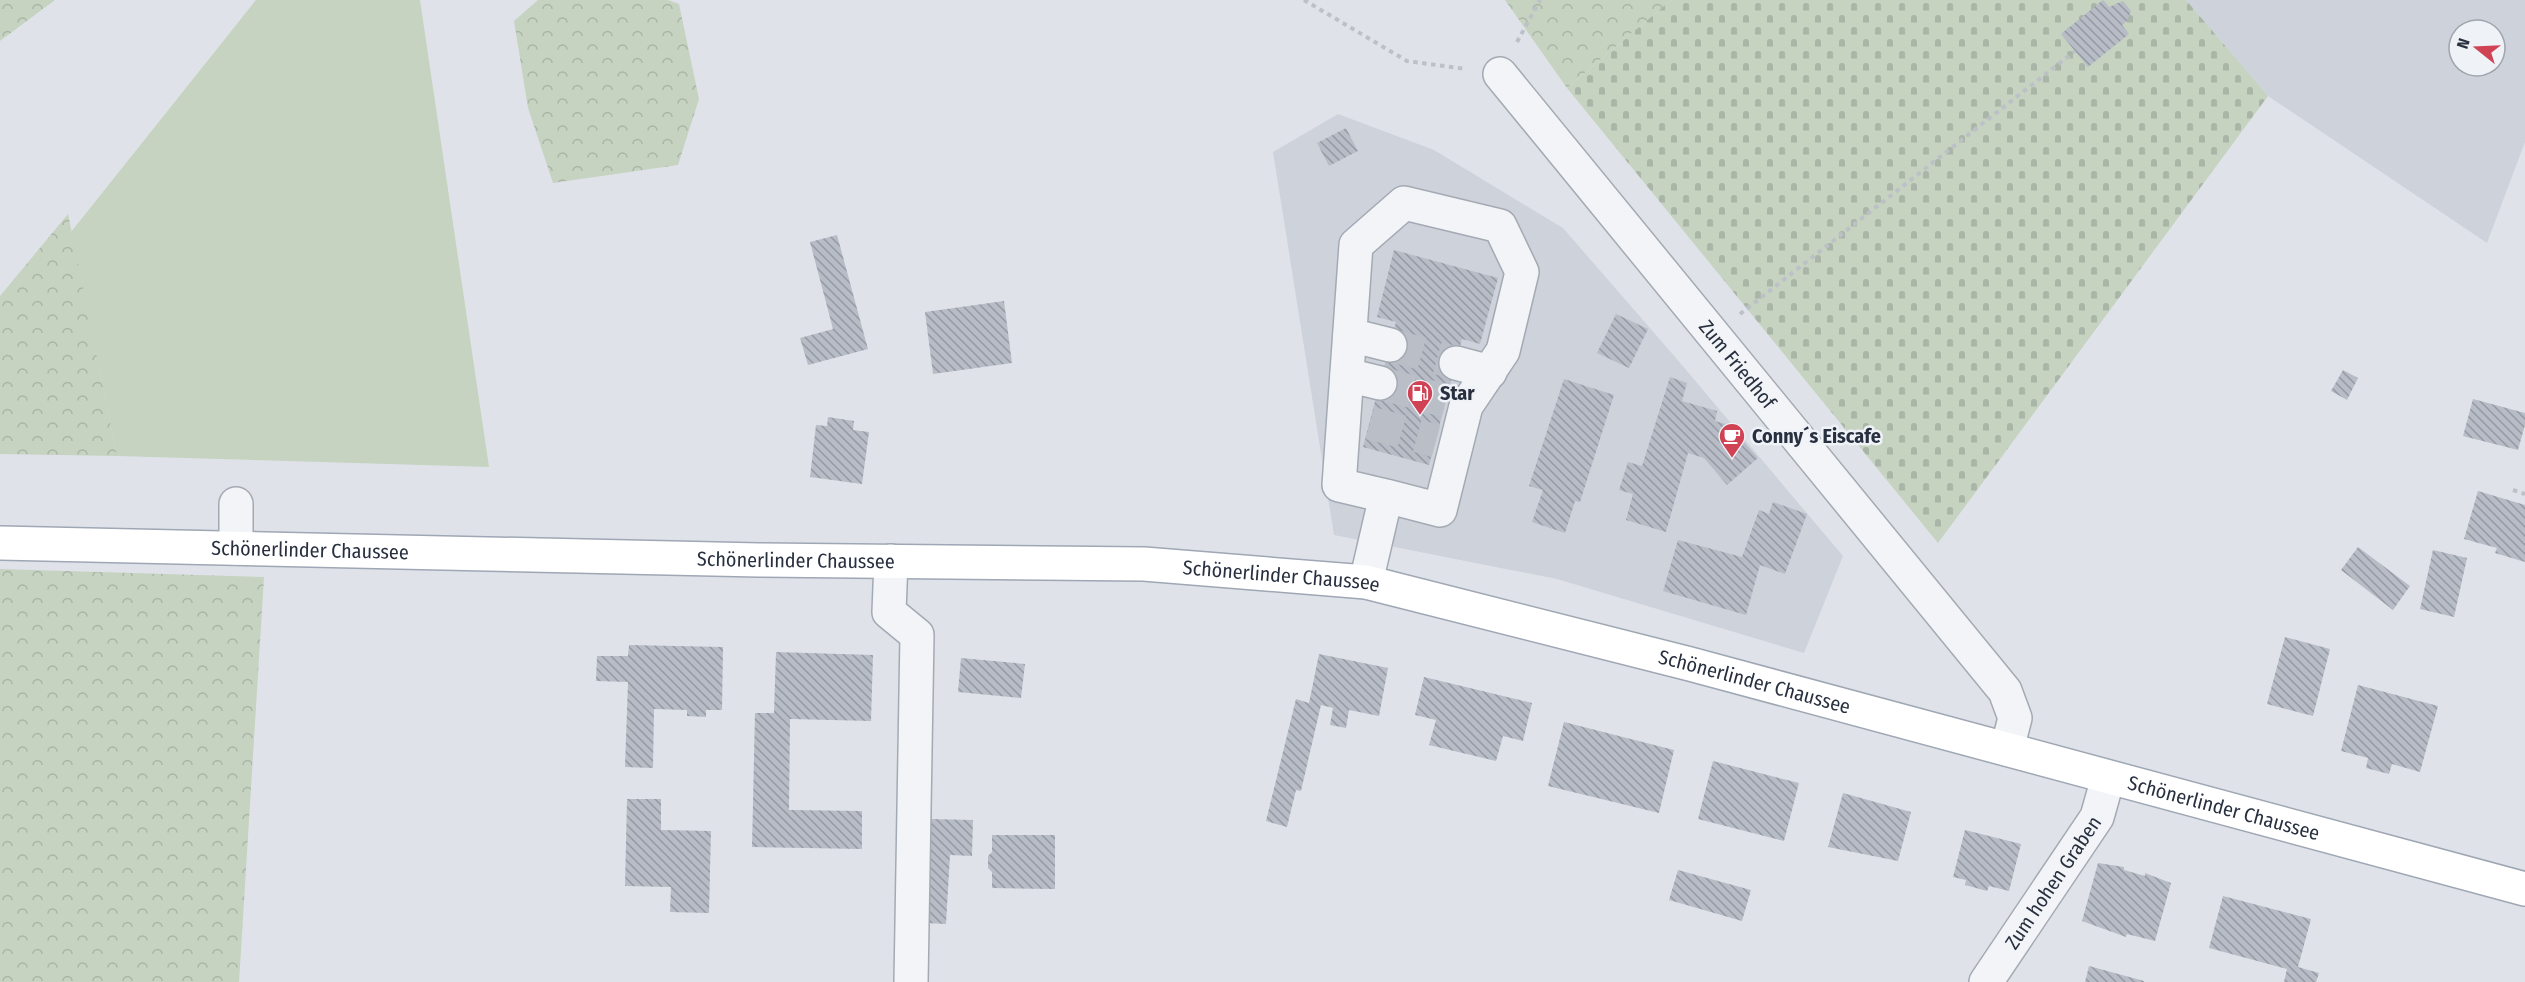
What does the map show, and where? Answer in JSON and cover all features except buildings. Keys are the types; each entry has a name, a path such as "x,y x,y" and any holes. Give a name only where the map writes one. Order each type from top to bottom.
{"main road":[{"name":"Schönerlinder Chaussee","path":"0,543 1144,564 1366,582 1690,664 2525,889"}],"street":[{"name":"Zum Friedhof","path":"1500,74 2005,691 2015,718 2007,748"},
{"path":"1404,203 1500,226 1522,272 1503,351 1490,372 1456,404 1446,443 1440,510 1339,484 1357,420 1347,375 1356,245 1404,203"},
{"path":"1350,335 1390,345"},
{"path":"1456,363 1490,372"},
{"path":"1347,375 1380,384"},
{"path":"1366,582 1386,496"},
{"path":"236,504 236,548"},
{"path":"891,561 889,612 917,636 911,982"},
{"name":"Zum hohen Graben","path":"1986,982 2097,817 2108,778"}],"path":[{"path":"1304,0 1407,61 1500,74 1540,0"},
{"path":"1715,334 2075,51"},
{"path":"2513,490 2525,494"}],"shaded area":[{"path":"2186,0 2525,0 2525,142 2487,243 2268,96"},
{"path":"1338,114 1434,150 1563,228 1676,358 1843,556 1804,653 1557,579 1334,535 1273,152"}],"green space":[{"path":"0,0 55,0 0,41"},
{"path":"256,0 420,0 489,467 117,456 71,232"},
{"path":"538,0 668,0 679,4 699,99 678,165 553,183 528,108 514,21"},
{"path":"1505,0 1671,0 1567,88"},
{"path":"1671,0 2186,0 2268,96 1938,543 1567,88"},
{"path":"68,214 117,456 0,454 0,296"},
{"path":"0,569 264,577 239,982 0,982"}],"tunnel":[{"path":"1390,345 1456,363"},
{"path":"1380,383 1446,401"},
{"path":"1370,423 1436,441"}],"place":[{"name":"Star","path":"1420,416"},
{"name":"Conny´s Eiscafe","path":"1732,459"}]}
